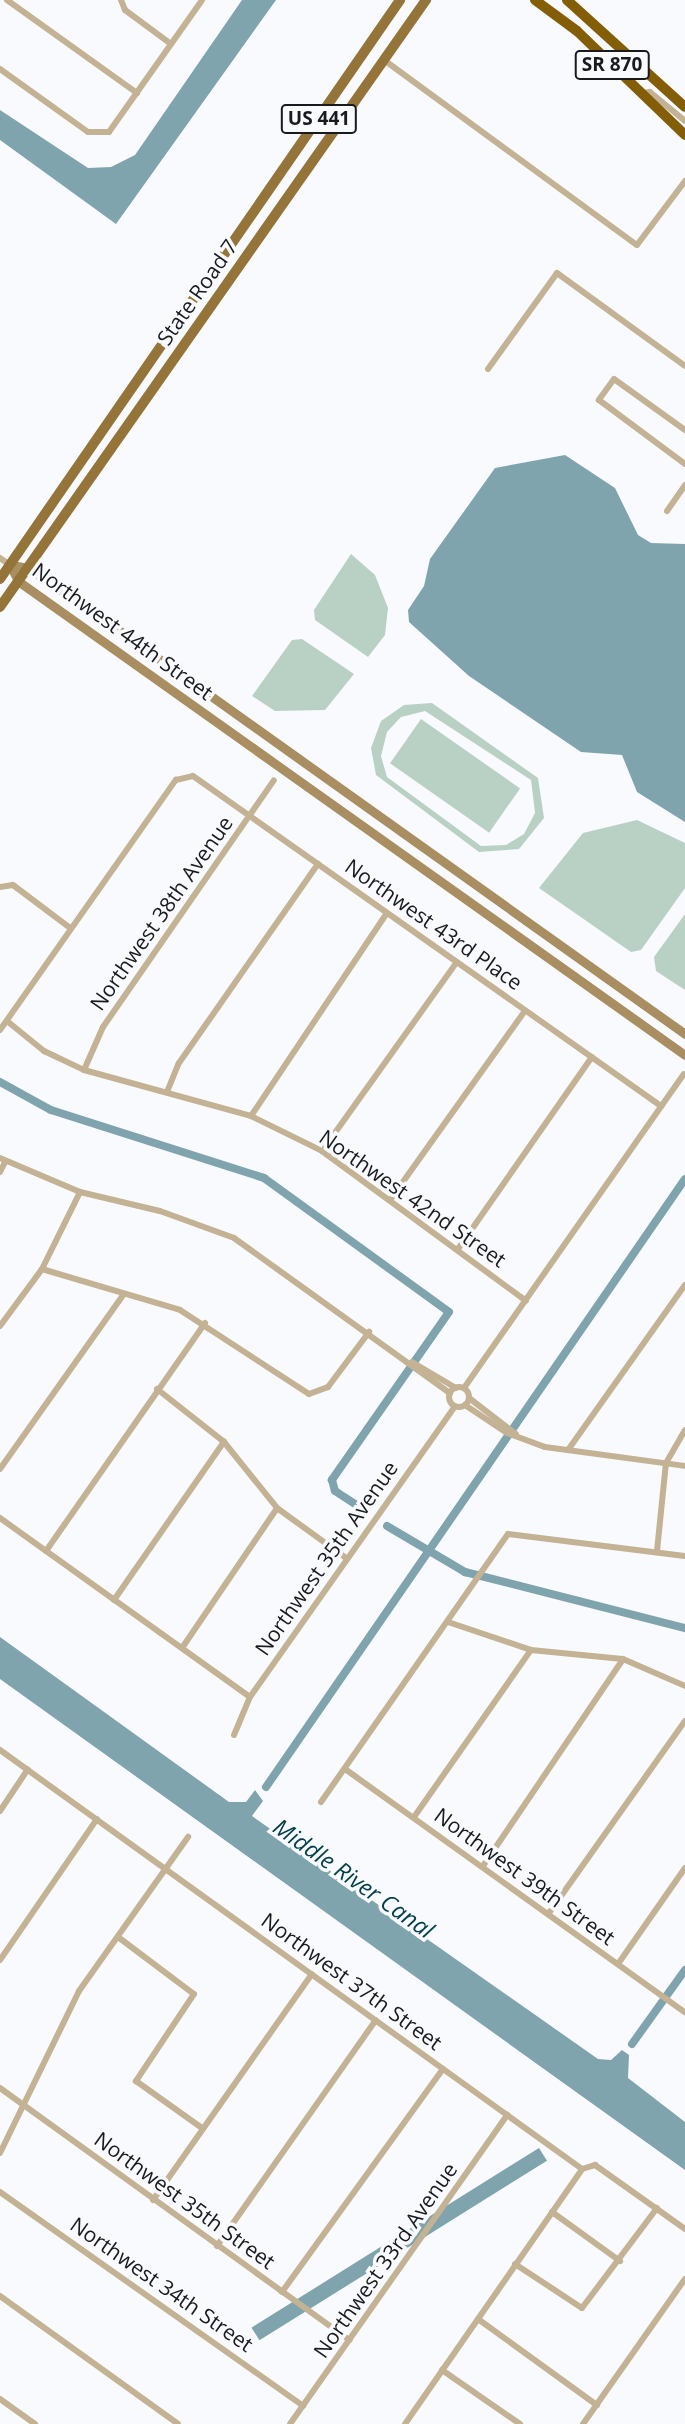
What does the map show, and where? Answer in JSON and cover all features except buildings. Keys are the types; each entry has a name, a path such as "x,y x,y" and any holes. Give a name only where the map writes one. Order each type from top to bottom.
{"highway":[{"name":"SR 870","path":"535,0 685,135"},
{"name":"SR 870","path":"567,0 685,107"}],"main road":[{"name":"State Road 7","path":"0,579 400,0"},
{"name":"State Road 7","path":"0,607 426,0"}],"street":[{"path":"7,0 137,93"},
{"path":"121,0 125,10 171,44"},
{"path":"0,69 99,135 137,93 202,0"},
{"path":"384,60 637,245 685,181"},
{"path":"641,93 650,92 685,121"},
{"path":"488,369 557,272 685,366"},
{"path":"685,430 614,379 599,400 685,464"},
{"path":"667,511 685,485"},
{"path":"0,558 10,565"},
{"name":"Northwest 44th Street","path":"10,565 28,568 685,1034"},
{"name":"Northwest 44th Street","path":"10,565 18,581 685,1055"},
{"name":"Northwest 43rd Place","path":"69,927 184,775 249,816 661,1106"},
{"name":"Northwest 38th Avenue","path":"84,1070 103,1027 274,780"},
{"path":"167,1092 179,1063 318,864"},
{"path":"0,1030 69,927 2,886"},
{"path":"251,1116 387,913"},
{"path":"322,1151 457,962"},
{"path":"390,1200 526,1011"},
{"name":"Northwest 42nd Street","path":"6,1021 44,1051 84,1070 251,1116 322,1151 526,1301"},
{"path":"458,1249 592,1057"},
{"path":"684,1074 526,1301 457,1390 455,1406 465,1405 516,1434 568,1451 685,1466"},
{"path":"0,1172 3,1160 80,1192 160,1211 234,1238 403,1356 493,1414 516,1434"},
{"path":"0,1326 42,1269 80,1192"},
{"path":"42,1269 205,1323 318,1396 369,1332"},
{"path":"568,1451 685,1285"},
{"path":"0,1469 124,1294"},
{"path":"46,1551 205,1323"},
{"path":"157,1389 224,1442 277,1508 346,1558"},
{"path":"465,1405 469,1398"},
{"name":"Northwest 35th Avenue","path":"234,1735 250,1697 455,1406"},
{"path":"657,1551 666,1463 685,1430"},
{"path":"114,1600 224,1442"},
{"path":"182,1648 277,1508"},
{"path":"0,1518 250,1697"},
{"path":"321,1802 482,1572 516,1532 685,1556"},
{"path":"448,1622 531,1650 624,1659 685,1686"},
{"path":"414,1817 531,1650"},
{"path":"483,1866 624,1659"},
{"path":"548,1913 685,1721"},
{"name":"Northwest 37th Street","path":"0,1749 582,2168 595,2165 685,2229"},
{"path":"0,1811 28,1769"},
{"name":"Northwest 39th Street","path":"345,1769 685,2012"},
{"path":"0,1960 97,1819"},
{"path":"0,2153 26,2106 79,1991 188,1837"},
{"path":"618,1964 685,1868"},
{"path":"118,1937 194,1994 136,2081 202,2128"},
{"path":"153,2200 312,1974"},
{"path":"218,2246 376,2020"},
{"path":"282,2292 443,2069"},
{"name":"Northwest 35th Street","path":"0,2088 350,2340"},
{"name":"Northwest 33rd Avenue","path":"290,2424 507,2115"},
{"path":"416,2424 407,2421 582,2168"},
{"name":"Northwest 34th Street","path":"0,2192 303,2406"},
{"path":"515,2264 582,2308 620,2261 657,2208"},
{"path":"552,2212 620,2261"},
{"path":"583,2424 685,2279"},
{"path":"0,2296 178,2424"},
{"path":"478,2319 597,2405"},
{"path":"442,2370 520,2424"},
{"path":"0,2399 35,2424"}],"green space":[{"path":"351,554 375,575 388,608 385,635 368,657 315,620 314,610"},
{"path":"302,639 354,674 325,710 275,711 252,696 292,640"},
{"path":"432,703 538,778 544,818 519,849 479,852 376,775 371,748 381,721 404,705","holes":["425,711 531,780 535,813 524,834 506,845 481,846 387,777 381,756 387,732 401,717"]},
{"path":"421,719 520,788 489,833 390,763"},
{"path":"637,820 685,843 685,888 641,950 631,952 539,888 583,833"},
{"path":"685,914 685,990 656,971 654,957"}],"water":[{"path":"242,0 276,0 116,224 0,140 0,110 88,168 111,167 135,155"},
{"path":"565,455 615,488 638,535 651,543 685,544 685,822 637,792 622,755 581,752 469,676 409,622 408,610 424,586 430,559 495,468"},
{"path":"0,1637 229,1802 246,1802 255,1790 263,1801 252,1816 598,2059 611,2060 622,2050 629,2055 628,2078 685,2122 685,2170 0,1679"},
{"path":"539,2148 547,2161 259,2340 252,2328"}],"waterway":[{"path":"0,1082 51,1110 264,1178 449,1312 332,1480 335,1491 361,1508"},
{"path":"266,1787 685,1179"},
{"path":"387,1526 465,1572 685,1628"},
{"path":"632,2044 685,1970"}],"water label":[{"name":"Middle River Canal","path":"354,1878"}]}
